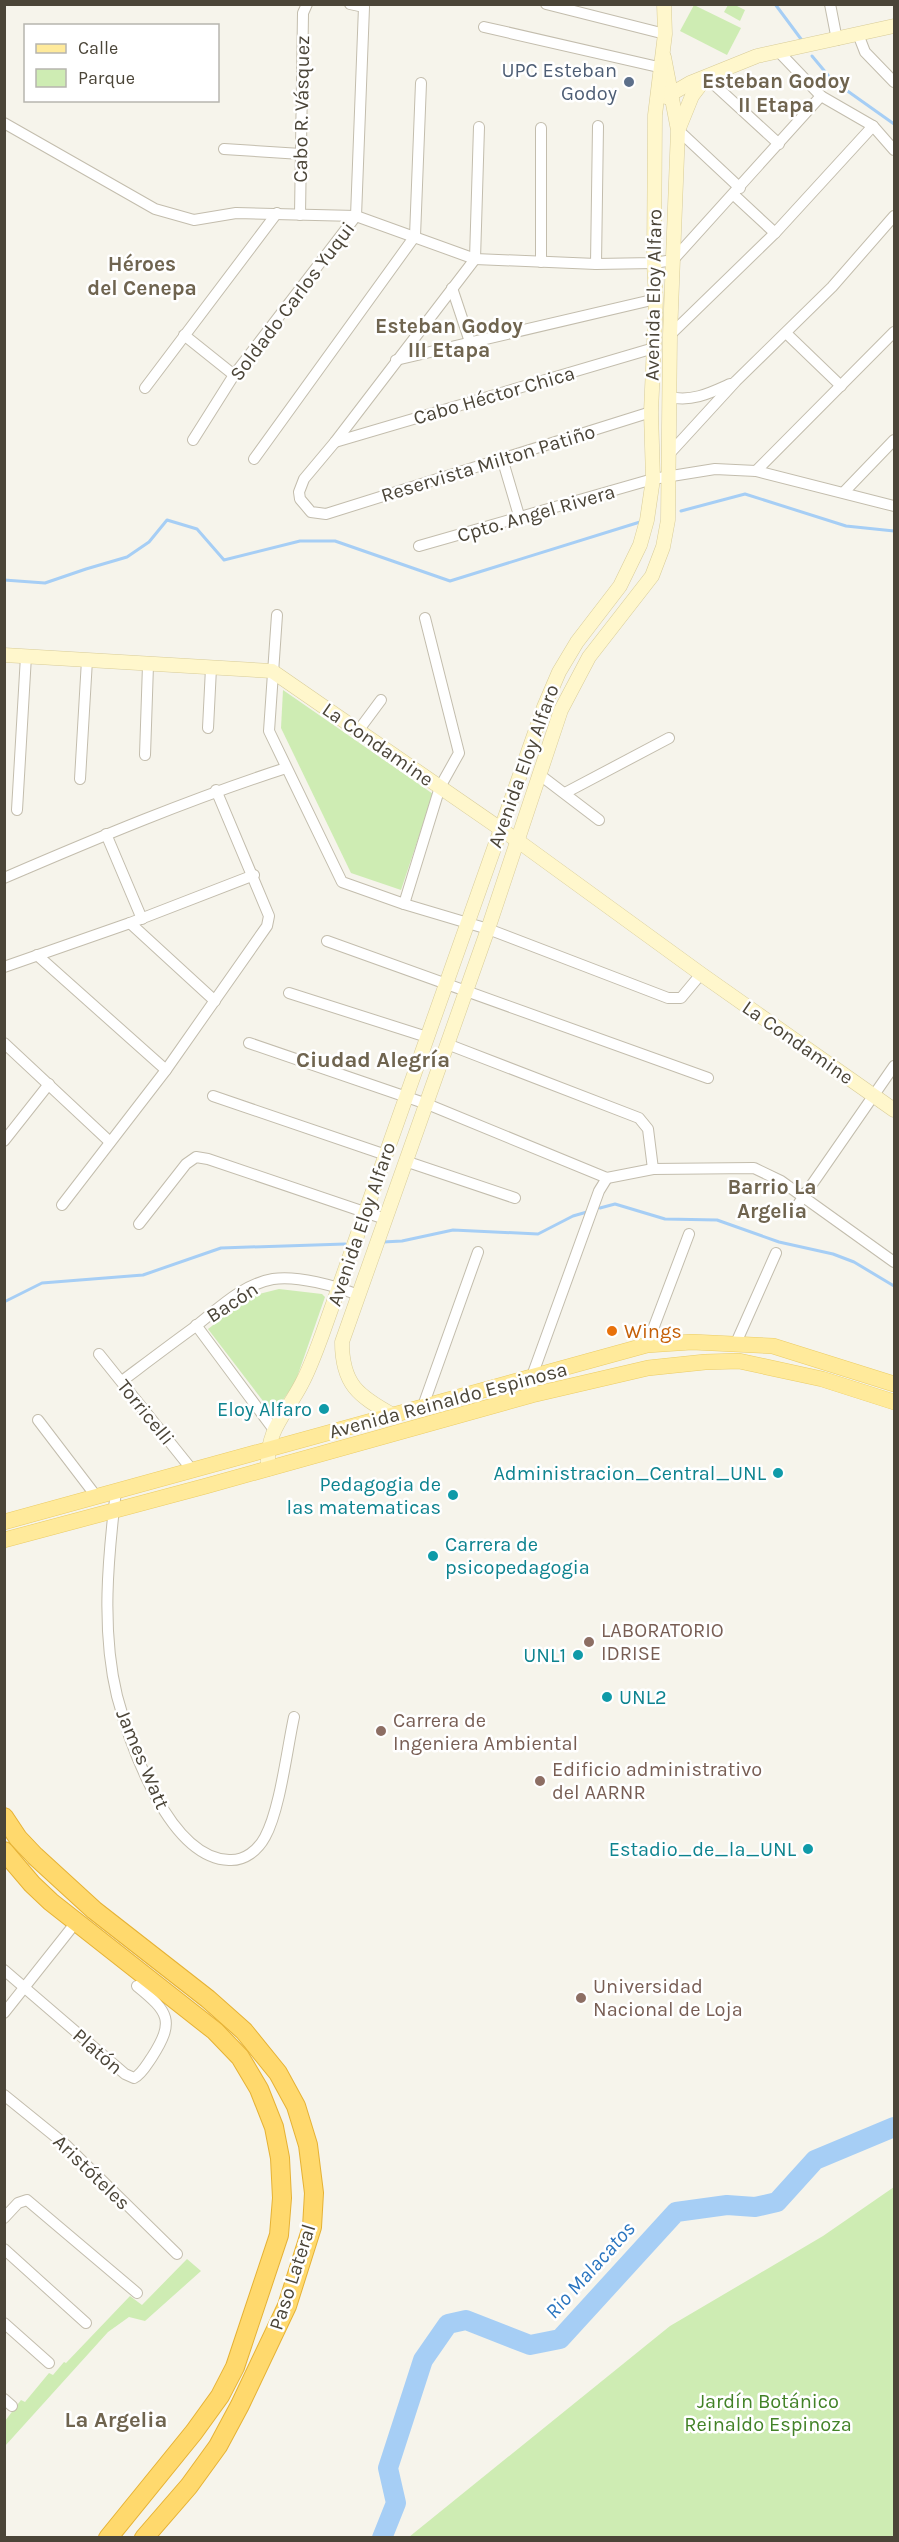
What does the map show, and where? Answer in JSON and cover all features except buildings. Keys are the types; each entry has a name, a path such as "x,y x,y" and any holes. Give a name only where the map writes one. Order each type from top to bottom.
{"highway":[{"name":"Paso Lateral","path":"4,1817 35,1857 94,1910 208,1998 244,2031 278,2073 296,2106 308,2145 314,2193 312,2227 287,2306 218,2446 189,2486 144,2538"},
{"name":"Paso Lateral","path":"4,1851 32,1884 215,2031 240,2057 259,2089 274,2127 280,2158 282,2198 279,2235 236,2367 220,2396 194,2432 108,2538"}],"main road":[{"name":"Avenida Reinaldo Espinosa","path":"4,1522 647,1346 692,1342 736,1343 790,1350 894,1384"},
{"name":"Avenida Reinaldo Espinosa","path":"4,1540 532,1395 648,1368 739,1361 822,1379 894,1402"}],"street":[{"name":"Cabo R. Vásquez","path":"300,215 303,13 307,4"},
{"name":"Soldado Carlos Yuqui","path":"193,440 234,375 356,216 364,7 350,4"},
{"path":"546,4 665,34"},
{"name":"Avenida Eloy Alfaro","path":"268,1469 267,1449 274,1430 304,1380 339,1288 544,706 559,672 583,633 620,586 631,566 647,520 653,479 651,412 656,299 654,263 655,115 663,69 664,4"},
{"path":"830,4 837,40"},
{"path":"655,115 665,98 673,92 739,62 894,26"},
{"path":"484,27 663,69"},
{"path":"858,34 865,52 894,82"},
{"path":"779,52 821,96 873,126 894,150"},
{"name":"Avenida Eloy Alfaro","path":"393,1415 370,1403 347,1378 342,1364 342,1342 569,692 598,645 652,576 663,547 668,520 670,475 670,335 678,130 673,92 663,69"},
{"path":"706,77 692,96 678,130 775,233"},
{"path":"706,77 779,144"},
{"path":"254,459 415,236 421,83"},
{"path":"4,123 155,209 169,214 202,220 236,213 356,216 474,259 596,264 654,263 673,260 821,96"},
{"path":"596,264 598,126"},
{"path":"670,335 775,233 873,126"},
{"path":"335,442 474,259 479,127"},
{"path":"541,128 541,262"},
{"path":"224,149 301,154"},
{"path":"145,388 277,213"},
{"path":"670,453 736,381 787,334 832,287 894,216"},
{"path":"452,288 470,342"},
{"path":"396,360 656,299"},
{"path":"756,471 894,332"},
{"path":"787,334 841,386"},
{"path":"184,335 234,375"},
{"name":"Cabo Héctor Chica","path":"335,442 654,348"},
{"path":"670,397 695,398 736,381"},
{"name":"Reservista Milton Patiño","path":"335,442 304,479 299,492 300,499 311,512 326,514 651,412"},
{"path":"844,492 894,440"},
{"path":"502,458 520,519"},
{"name":"Cpto. Angel Rivera","path":"419,546 520,519 653,479 715,469 756,471 894,506"},
{"path":"277,615 268,728 339,879 345,884 404,904 488,929 668,998 681,998 701,974"},
{"path":"404,904 440,788 458,756 459,749 425,618"},
{"path":"583,633 598,645"},
{"path":"4,655 272,671"},
{"path":"17,810 26,656"},
{"path":"80,778 87,660"},
{"path":"145,754 148,665"},
{"path":"208,728 211,668"},
{"name":"La Condamine","path":"272,671 518,841 894,1110"},
{"path":"358,730 381,700"},
{"path":"565,794 669,738"},
{"path":"4,878 216,790 286,768"},
{"path":"540,775 599,820"},
{"path":"62,1205 166,1070 216,1001 269,921 254,876 216,790"},
{"path":"106,834 142,919"},
{"path":"4,967 142,919 254,876"},
{"path":"130,922 216,1001"},
{"path":"327,941 466,989 708,1078"},
{"path":"38,955 166,1070"},
{"path":"289,993 427,1037"},
{"path":"4,1043 110,1142"},
{"path":"249,1043 427,1104 607,1178 653,1169 754,1168 782,1181 801,1202 894,1262"},
{"path":"447,1044 639,1119 648,1129 653,1169"},
{"path":"801,1202 894,1066"},
{"path":"4,1141 49,1084"},
{"path":"213,1096 386,1155"},
{"path":"139,1224 186,1164 196,1157 386,1219"},
{"path":"405,1161 515,1198"},
{"path":"532,1395 532,1376 598,1191 607,1178"},
{"path":"647,1346 689,1234"},
{"path":"423,1406 478,1252"},
{"path":"736,1343 776,1253"},
{"name":"Bacón","path":"122,1381 247,1288 273,1279 287,1278 339,1288 358,1295"},
{"path":"196,1325 274,1430"},
{"name":"Torricelli","path":"99,1354 193,1471"},
{"path":"38,1420 96,1496"},
{"name":"James Watt","path":"116,1491 107,1614 108,1640 117,1695 132,1742 158,1800 183,1838 209,1856 220,1860 243,1858 253,1852 265,1836 273,1815 294,1717"},
{"path":"4,2013 77,1921"},
{"name":"Platón","path":"4,1970 125,2074 134,2078 145,2067 166,2031 167,2022 159,2006 138,1986"},
{"name":"Aristóteles","path":"4,2095 67,2146 177,2254"},
{"path":"4,2218 21,2200 30,2202 137,2293"},
{"path":"4,2249 86,2323"},
{"path":"4,2323 49,2363"}],"green space":[{"path":"694,5 741,28 727,55 680,31"},
{"path":"728,5 735,5 745,10 740,21 724,12"},
{"path":"283,690 433,794 401,890 351,873 281,728"},
{"path":"279,1289 322,1294 325,1297 295,1383 273,1414 208,1329 251,1296"},
{"name":"Jardín Botánico Reinaldo Espinoza","path":"894,2187 894,2537 409,2537 670,2326 823,2236"},
{"path":"187,2259 201,2271 145,2321 129,2317 108,2332 5,2446 5,2421 21,2400 25,2402 49,2373 53,2375 64,2362 66,2363 130,2296 142,2305"}],"waterway":[{"path":"775,4 801,39"},
{"path":"812,56 832,80 894,124"},
{"path":"681,511 745,494 846,526 894,531"},
{"path":"4,580 45,583 127,557 149,542 167,520 197,529 224,560 300,541 335,541 450,581 640,522"},
{"path":"600,1208 615,1204 665,1219 717,1220 779,1242 833,1254 854,1262 894,1286"},
{"path":"383,1242 402,1241 453,1230 538,1234 573,1216 587,1212"},
{"path":"4,1302 42,1283 143,1275 221,1248 345,1244"},
{"name":"Rio Malacatos","path":"382,2538 396,2503 388,2468 423,2360 448,2324 466,2320 530,2345 560,2339 676,2212 727,2205 755,2207 777,2202 815,2160 894,2127"}],"place":[{"name":"UPC Esteban Godoy","path":"629,82"},
{"name":"Wings","path":"612,1331"},
{"name":"Eloy Alfaro","path":"324,1409"},
{"name":"Administracion_Central_UNL","path":"778,1473"},
{"name":"Pedagogia de las matematicas","path":"453,1495"},
{"name":"Carrera de psicopedagogia","path":"433,1556"},
{"name":"LABORATORIO IDRISE","path":"589,1642"},
{"name":"UNL1","path":"578,1655"},
{"name":"UNL2","path":"607,1697"},
{"name":"Carrera de Ingeniera Ambiental","path":"381,1731"},
{"name":"Edificio administrativo del AARNR","path":"540,1781"},
{"name":"Estadio_de_la_UNL","path":"808,1849"},
{"name":"Universidad Nacional de Loja","path":"581,1998"}],"district":[{"name":"Esteban Godoy II Etapa","path":"776,93"},
{"name":"Héroes del Cenepa","path":"142,276"},
{"name":"Esteban Godoy III Etapa","path":"449,338"},
{"name":"Ciudad Alegría","path":"373,1059"},
{"name":"Barrio La Argelia","path":"772,1199"},
{"name":"La Argelia","path":"116,2419"}]}
